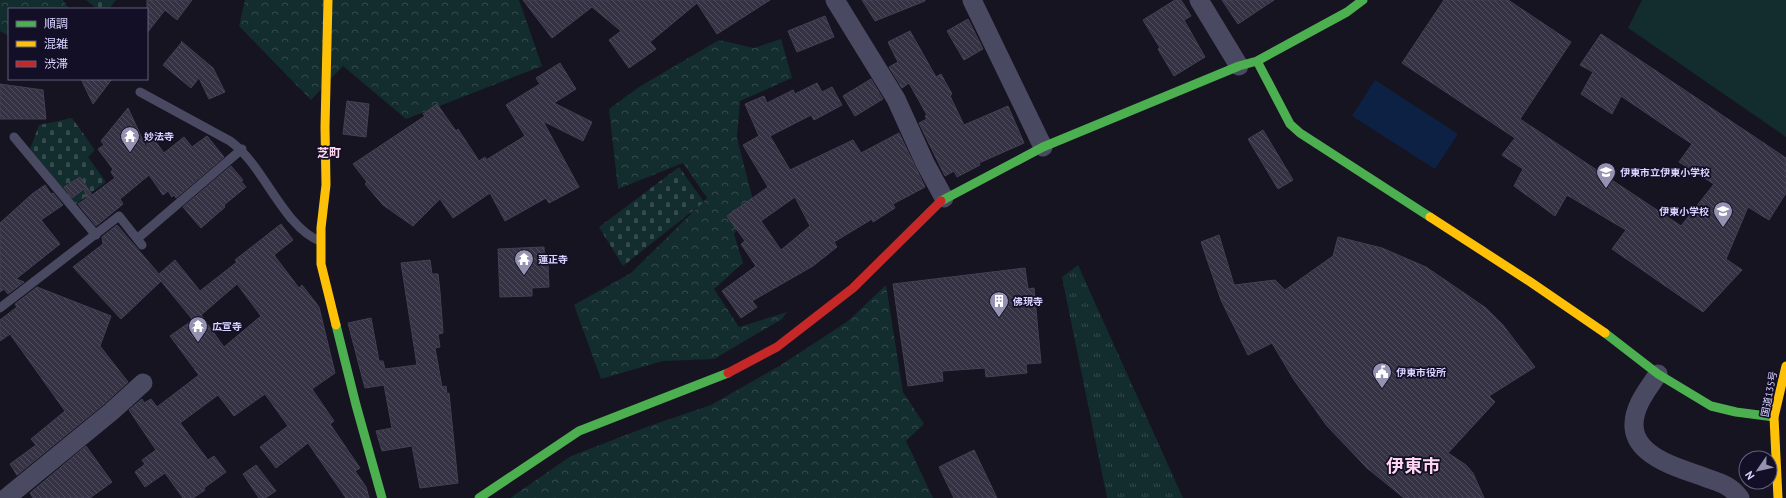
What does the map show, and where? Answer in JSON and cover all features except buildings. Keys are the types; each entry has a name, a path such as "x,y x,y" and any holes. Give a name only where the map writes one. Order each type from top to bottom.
{"main road":[{"path":"328,0 325,127 326,185 320,241 321,264 356,405 382,498"},
{"path":"478,498 579,431 719,378 777,347 853,288 944,198 1043,147 1248,64 1347,12 1363,0"},
{"path":"1248,64 1290,124 1300,133 1529,281 1621,344 1658,374 1711,406 1736,412 1774,417"},
{"name":"国道135号","path":"1778,498 1774,417 1786,366"}],"street":[{"path":"835,0 896,99 925,164 944,198"},
{"path":"972,0 1043,147"},
{"path":"1199,0 1248,64"},
{"path":"1658,374 1640,403 1636,418 1635,433 1642,447 1656,458 1672,466 1731,487 1740,498"},
{"path":"6,498 111,412 143,382"}],"lane":[{"path":"140,92 242,149 289,215 311,238 320,241"},
{"path":"14,137 96,234"},
{"path":"0,308 119,216 140,242 242,149"}],"green space":[{"path":"0,0 63,0 68,8 8,8 8,35 0,31"},
{"path":"86,0 116,0 110,8 96,8"},
{"path":"245,0 519,0 542,66 406,119 343,66 311,100 239,26"},
{"path":"1642,0 1786,0 1786,137 1628,28"},
{"path":"781,39 792,78 740,101 737,138 754,204 734,234 743,263 714,289 739,327 787,312 782,319 714,359 663,361 601,379 574,305 631,273 707,198 683,163 618,189 609,109 639,87 719,40 754,48"},
{"path":"72,118 95,150 88,157 106,182 76,204 30,149 39,125"},
{"path":"679,167 704,202 623,266 599,227"},
{"path":"1078,265 1183,498 1107,498 1062,277"},
{"path":"886,285 903,392 924,424 906,441 933,498 510,498 571,456 652,425 711,405 781,365 848,321"}],"water":[{"path":"1375,80 1458,134 1435,169 1352,116"}],"traffic: fast":[{"path":"941,201 1043,147 1239,66 1257,61 1347,12 1363,0"},
{"path":"1257,61 1290,124 1300,133 1430,217"},
{"path":"336,325 356,405 382,498"},
{"path":"1605,333 1658,374 1711,406 1736,412 1774,417"},
{"path":"479,498 579,431 728,373"}],"traffic: slow":[{"path":"328,0 325,127 326,185 321,228 321,264 336,325"},
{"path":"1430,217 1529,281 1605,333"},
{"path":"1778,498 1774,417 1786,366"}],"traffic: jam":[{"path":"728,373 777,347 853,288 941,201"}],"place":[{"name":"妙法寺","path":"130,153"},
{"name":"伊東市立伊東小学校","path":"1606,189"},
{"name":"伊東小学校","path":"1723,228"},
{"name":"蓮正寺","path":"524,276"},
{"name":"佛現寺","path":"999,318"},
{"name":"広宣寺","path":"198,343"},
{"name":"伊東市役所","path":"1382,389"}],"district":[{"name":"芝町","path":"329,152"},
{"name":"伊東市","path":"1413,465"}]}
